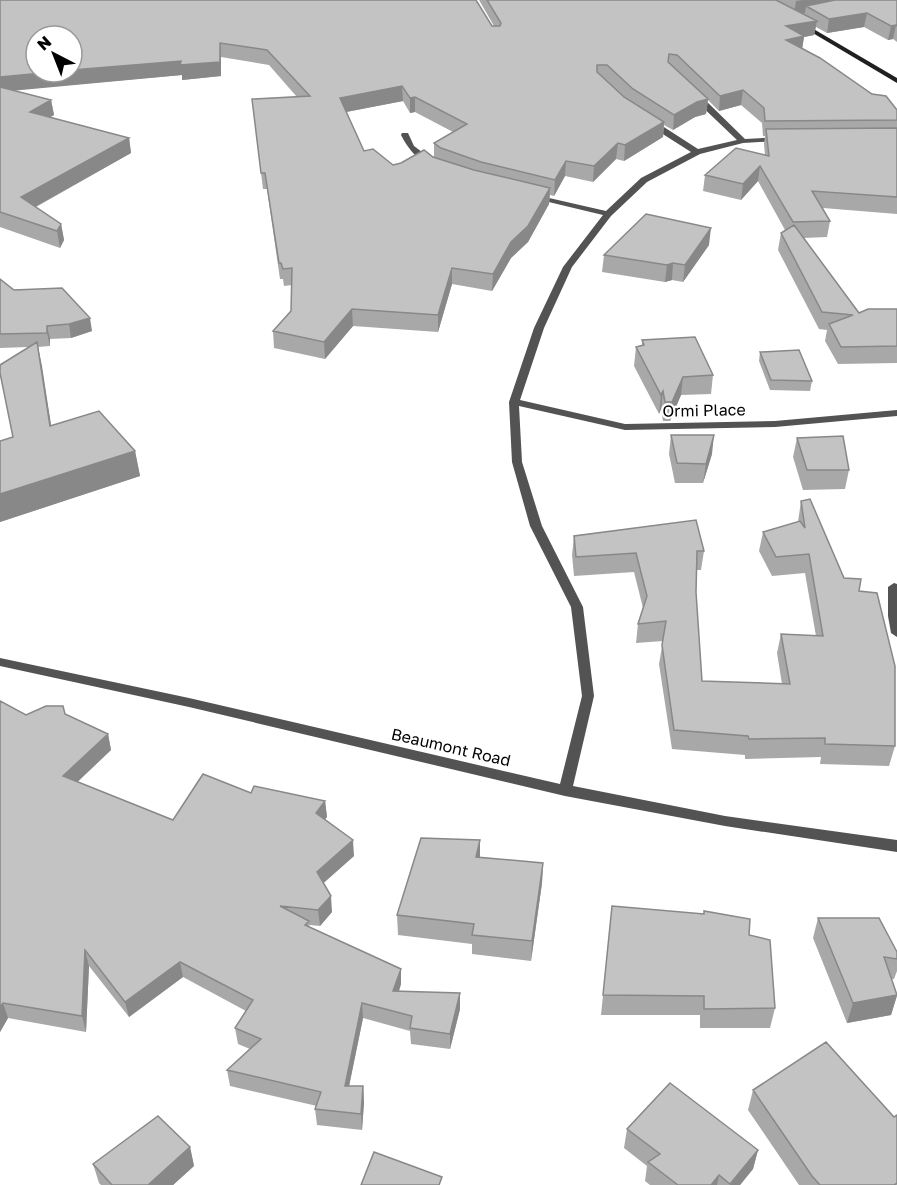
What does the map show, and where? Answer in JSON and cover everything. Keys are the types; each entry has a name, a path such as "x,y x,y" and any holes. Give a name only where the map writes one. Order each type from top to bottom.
{"street":[{"path":"791,19 897,81"},
{"path":"687,88 743,141"},
{"path":"637,114 698,152"},
{"path":"405,135 411,147 437,168"},
{"path":"565,791 588,696 577,607 536,526 517,462 514,402 539,328 568,267 608,214 644,180 698,152 743,141 788,139"},
{"path":"523,195 608,214"},
{"name":"Ormi Place","path":"514,402 625,427 776,424 897,413"},
{"path":"894,587 894,616 897,633"},
{"name":"Beaumont Road","path":"0,662 212,708 565,791 796,834 897,846"}],"building":[{"path":"0,0 476,0 492,26 500,26 501,23 487,0 776,0 817,21 786,26 804,36 786,40 820,58 872,94 886,96 897,110 897,120 765,121 764,108 743,90 720,96 677,55 669,54 668,62 708,99 697,102 674,115 633,89 607,65 597,65 597,72 624,97 664,122 625,145 618,143 594,166 566,161 555,180 481,162 441,148 434,143 467,124 415,97 410,98 402,86 340,98 364,151 373,149 393,165 424,150 433,157 474,170 550,188 528,226 511,242 493,274 452,268 438,315 352,309 324,342 273,331 291,311 292,268 283,269 279,263 265,173 261,173 252,99 310,96 267,50 220,43 220,62 180,65 181,61 84,69 84,24 24,24 24,75 0,77"},
{"path":"835,0 897,0 897,26 891,26 867,13 829,19 806,6"},
{"path":"0,87 51,100 30,112 129,138 21,197 61,224 57,231 0,212"},
{"path":"897,128 897,197 812,191 830,221 793,222 760,166 743,184 705,175 736,148 769,156 766,129"},
{"path":"646,214 711,228 685,265 673,263 667,265 604,255"},
{"path":"794,225 859,313 868,309 897,309 897,346 841,347 829,324 853,315 822,312 781,233"},
{"path":"0,279 14,290 62,288 90,318 69,324 47,326 47,333 0,334"},
{"path":"695,337 713,375 683,377 672,402 665,402 663,391 661,395 636,347 644,345 642,340"},
{"path":"37,342 50,426 99,411 135,451 0,494 0,441 13,437 0,365"},
{"path":"799,350 812,381 771,380 760,352"},
{"path":"671,435 714,435 706,464 677,463"},
{"path":"843,436 849,470 807,470 797,438"},
{"path":"810,499 844,578 861,579 859,591 877,593 895,666 895,746 825,744 825,738 749,739 748,736 674,730 662,645 666,621 638,624 647,596 636,553 576,557 574,536 696,520 704,551 697,551 696,592 702,681 790,684 781,634 823,636 809,554 776,557 763,532 800,521 805,528 801,501"},
{"path":"0,701 26,715 46,706 63,706 65,714 108,734 63,776 173,820 203,774 251,793 254,786 325,801 316,813 353,840 317,872 331,896 318,910 280,906 309,921 305,925 401,969 393,991 460,993 450,1034 410,1028 412,1016 362,1003 345,1086 363,1086 361,1114 315,1109 321,1092 227,1070 261,1039 235,1028 253,1000 180,962 125,1002 85,950 82,1016 3,1003 0,1007"},
{"path":"421,838 480,840 476,857 543,863 532,941 472,935 474,924 397,915"},
{"path":"612,906 704,914 704,911 750,919 749,935 770,940 775,1008 704,1009 704,996 603,995"},
{"path":"818,918 879,918 897,952 897,959 884,957 897,995 853,1003"},
{"path":"826,1042 894,1117 897,1115 897,1183 894,1185 820,1185 753,1090"},
{"path":"670,1083 758,1150 730,1184 719,1175 711,1185 678,1185 648,1162 660,1154 627,1129"},
{"path":"158,1116 190,1147 148,1185 112,1185 93,1164"},
{"path":"374,1152 442,1177 439,1185 361,1185"}]}
